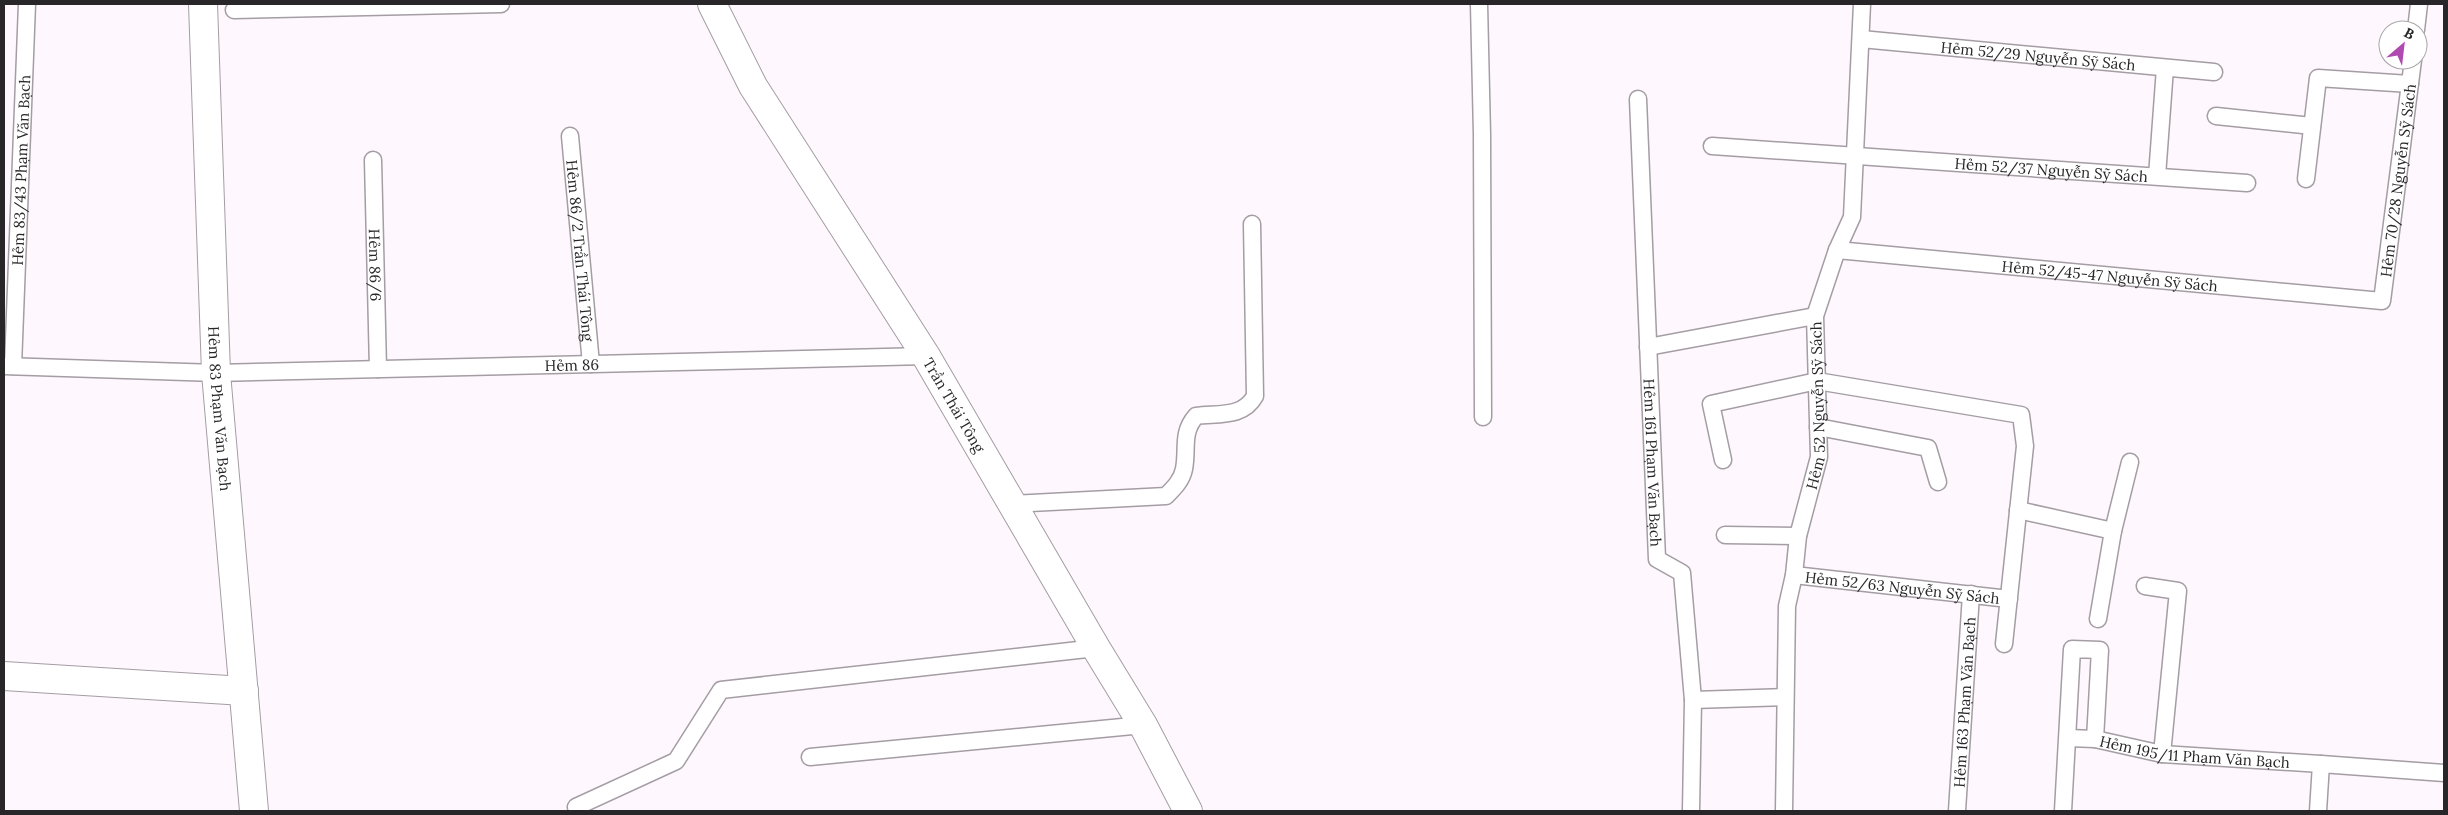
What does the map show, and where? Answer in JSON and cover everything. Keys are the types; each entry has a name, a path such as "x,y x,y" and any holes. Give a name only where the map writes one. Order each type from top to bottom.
{"street":[{"name":"Hẻm 83 Phạm Văn Bạch","path":"203,4 216,372 254,811"},
{"name":"Trần Thái Tông","path":"712,4 753,86 926,356 1143,725 1188,811"},
{"path":"4,676 244,691"}],"lane":[{"name":"Hẻm 83/43 Phạm Văn Bạch","path":"26,4 8,366 216,372"},
{"path":"234,10 501,4"},
{"path":"1479,4 1482,135 1483,417"},
{"name":"Hẻm 52 Nguyễn Sỹ Sách","path":"1784,811 1787,606 1794,575 1798,536 1819,457 1815,316 1837,250 1852,217 1862,4"},
{"path":"2417,20 2419,4"},
{"name":"Hẻm 52/29 Nguyễn Sỹ Sách","path":"1861,39 2214,72"},
{"path":"2157,176 2165,68"},
{"name":"Hẻm 70/28 Nguyễn Sỹ Sách","path":"2382,301 2412,70"},
{"path":"2306,179 2318,78 2410,84"},
{"name":"Hẻm 161 Phạm Văn Bạch","path":"1638,99 1657,559 1682,573 1693,700 1691,811"},
{"path":"2216,116 2312,126"},
{"name":"Hẻm 86/2 Trần Thái Tông","path":"570,136 591,364"},
{"name":"Hẻm 52/37 Nguyễn Sỹ Sách","path":"1712,146 1855,154 2246,183"},
{"name":"Hẻm 86/6","path":"372,160 378,369"},
{"path":"1012,504 1166,496 1178,483 1184,470 1185,436 1188,425 1196,416 1239,412 1250,406 1255,396 1252,224"},
{"name":"Hẻm 52/45-47 Nguyễn Sỹ Sách","path":"1837,250 2382,301"},
{"path":"1648,347 1815,316"},
{"name":"Hẻm 86","path":"216,372 926,356"},
{"path":"1723,460 1710,404 1817,381 2021,416 2025,446 2004,644"},
{"path":"1818,427 1928,448 1938,482"},
{"path":"2098,619 2113,531 2130,462"},
{"path":"2018,510 2113,531"},
{"path":"1725,535 1798,536"},
{"name":"Hẻm 52/63 Nguyễn Sỹ Sách","path":"1794,575 2009,599"},
{"path":"2145,586 2178,591 2162,754"},
{"name":"Hẻm 163 Phạm Văn Bạch","path":"1958,811 1971,594"},
{"path":"576,807 676,762 721,690 1096,648"},
{"path":"2063,811 2072,649 2100,650 2095,739"},
{"path":"1693,700 1785,697"},
{"path":"810,757 1143,725"},
{"name":"Hẻm 195/11 Phạm Văn Bạch","path":"2068,738 2095,739 2162,754 2444,773"},
{"path":"2318,811 2321,764"}]}
